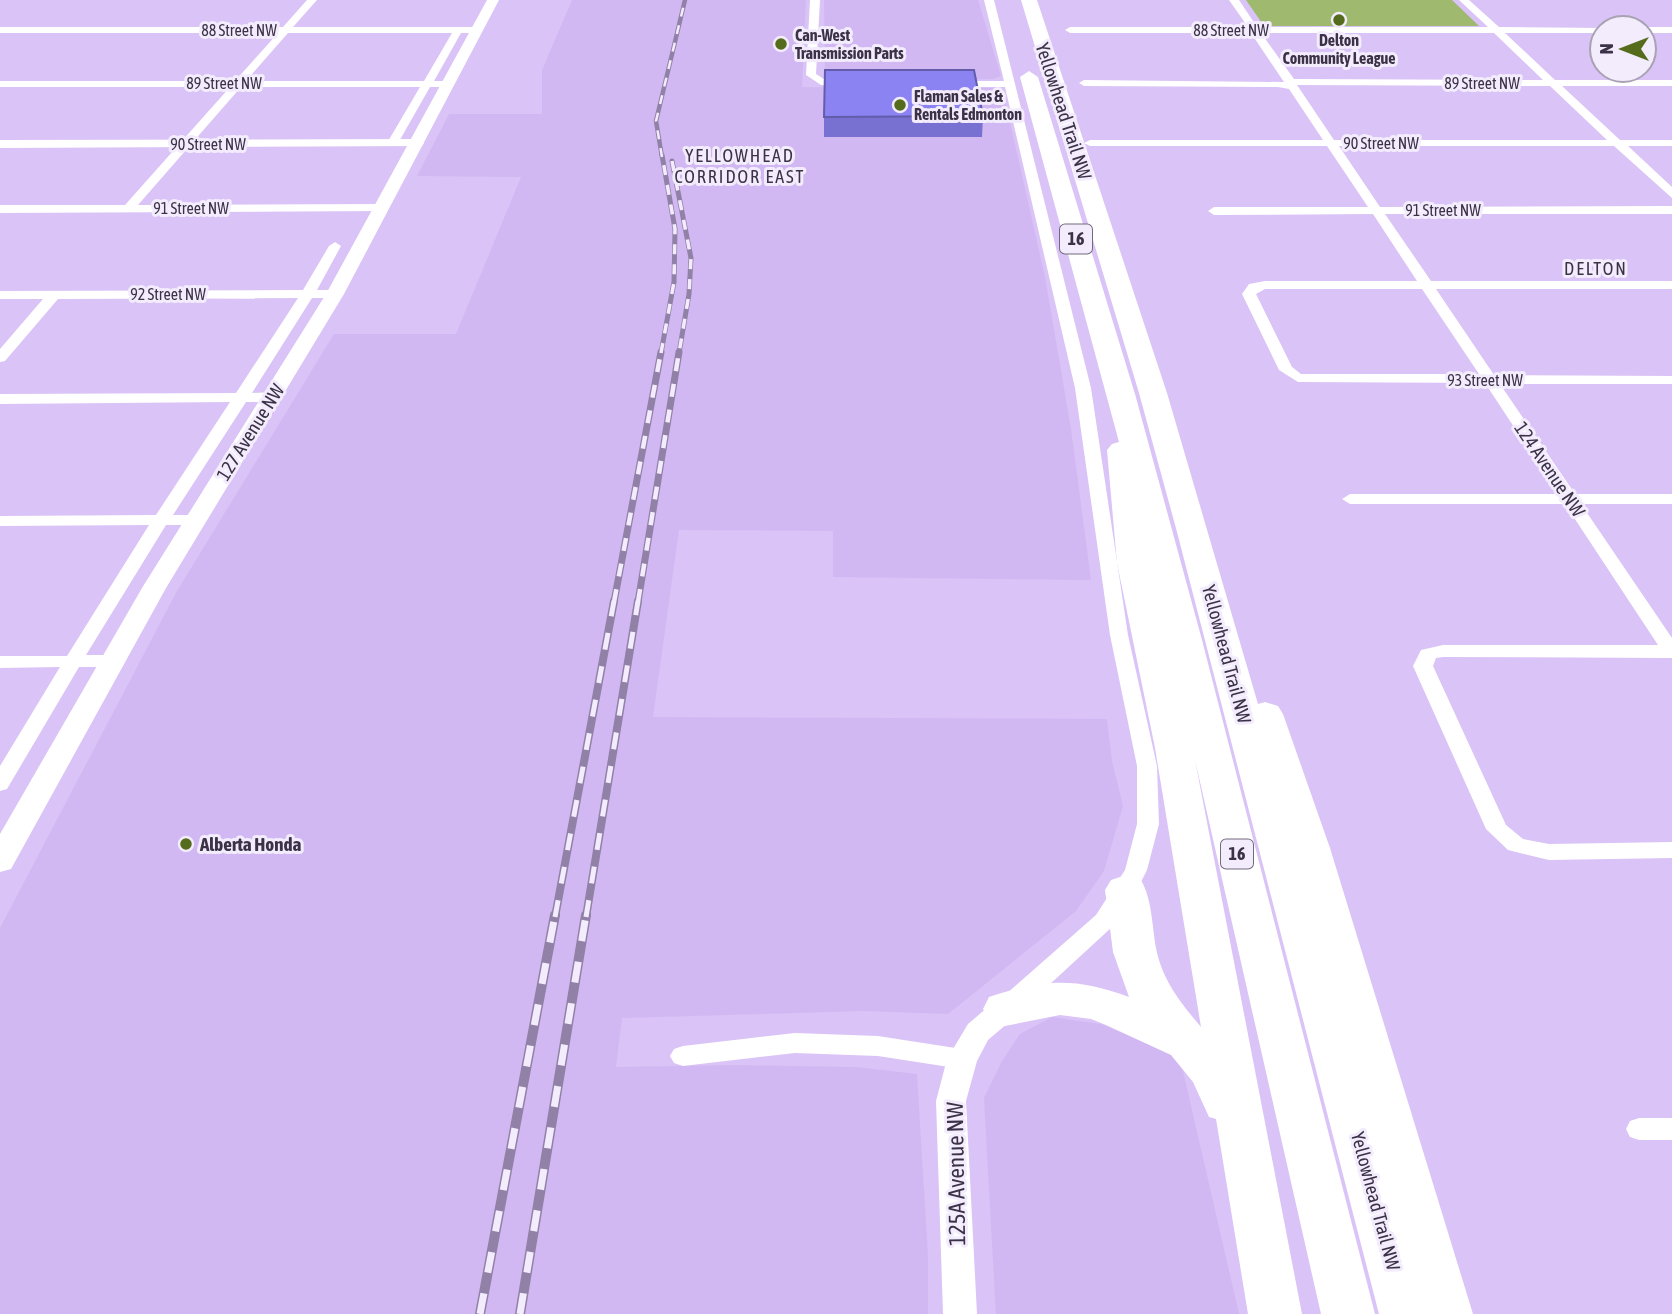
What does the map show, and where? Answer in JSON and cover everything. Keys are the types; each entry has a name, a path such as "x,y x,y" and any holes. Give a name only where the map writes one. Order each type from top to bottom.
{"highway":[{"name":"Yellowhead Trail NW","path":"1015,4 1153,393 1193,532 1436,1313"},
{"name":"Yellowhead Trail NW","path":"1024,60 1121,394 1185,640 1348,1314"},
{"path":"1121,394 1123,503 1153,663 1174,748 1275,1314"},
{"path":"1126,890 1135,952 1150,994 1212,1071 1243,1139"},
{"path":"1005,1009 1060,998 1093,1004 1129,1016 1192,1046"}],"main road":[{"name":"127 Avenue NW","path":"2,856 195,520 335,294 417,143 438,84 467,30 493,0"}],"street":[{"path":"129,208 312,0"},
{"path":"815,0 811,75 821,82 866,84"},
{"name":"Yellowhead Trail NW","path":"989,0 1083,387 1119,635 1147,766 1148,824 1136,870 1126,890 1104,921 1005,1009"},
{"name":"124 Avenue NW","path":"1234,0 1672,651"},
{"path":"1465,0 1672,194"},
{"name":"88 Street NW","path":"0,30 467,30"},
{"name":"88 Street NW","path":"1070,30 1588,30"},
{"name":"89 Street NW","path":"0,83 438,84"},
{"name":"89 Street NW","path":"1084,83 1672,83"},
{"name":"127 Avenue NW","path":"393,144 438,84"},
{"path":"945,84 1011,84"},
{"name":"90 Street NW","path":"0,144 417,143"},
{"name":"90 Street NW","path":"1090,143 1672,143"},
{"name":"91 Street NW","path":"0,209 382,208"},
{"name":"91 Street NW","path":"1214,211 1672,210"},
{"name":"127 Avenue NW","path":"0,784 160,520 308,294 335,246"},
{"path":"1298,378 1286,370 1249,294 1254,287 1672,285"},
{"name":"92 Street NW","path":"0,295 335,294"},
{"path":"0,358 54,295"},
{"name":"93 Street NW","path":"1298,378 1672,380"},
{"path":"0,399 272,397"},
{"path":"1350,499 1672,499"},
{"path":"0,521 195,520"},
{"path":"1672,651 1443,651 1428,654 1423,666 1497,829 1516,845 1549,852 1672,850"},
{"path":"0,662 113,661"},
{"name":"125A Avenue NW","path":"960,1314 951,1101 962,1059 978,1032 1005,1009"},
{"path":"684,1056 795,1043 878,1046 962,1059"},
{"path":"1639,1129 1672,1129"}],"shaded area":[{"path":"572,0 806,0 802,87 992,88 1003,91 1045,277 1071,429 1091,580 833,577 833,531 679,530 653,717 1107,719 1112,761 1123,806 1104,871 1076,911 948,1014 863,1011 622,1018 616,1067 856,1067 917,1074 928,1256 928,1314 0,1314 0,928 177,591 334,334 456,334 521,177 417,176 449,114 542,114 542,70"},
{"path":"824,0 978,0 1001,76 993,79 834,80 825,77"},
{"path":"1052,1017 1101,1024 1180,1058 1239,1314 996,1314 984,1098 1002,1061 1020,1034"}],"green space":[{"path":"1246,0 1452,0 1479,26 1264,26"}],"building":[{"path":"825,70 974,70 983,116 824,117"}],"railway":[{"path":"662,157 656,121 685,0"},
{"path":"661,353 674,282 675,229 662,155"},
{"path":"672,161 691,258 689,294 679,353"},
{"path":"614,602 661,352"},
{"path":"638,602 679,352"},
{"path":"555,917 614,601"},
{"path":"586,917 638,601"},
{"path":"480,1314 555,915"},
{"path":"520,1314 586,915"}],"place":[{"name":"Delton Community League","path":"1339,20"},
{"name":"Can-West Transmission Parts","path":"781,44"},
{"name":"Flaman Sales & Rentals Edmonton","path":"900,105"},
{"name":"Alberta Honda","path":"186,844"}],"district":[{"name":"YELLOWHEAD CORRIDOR EAST","path":"740,166"},
{"name":"DELTON","path":"1596,269"}]}
